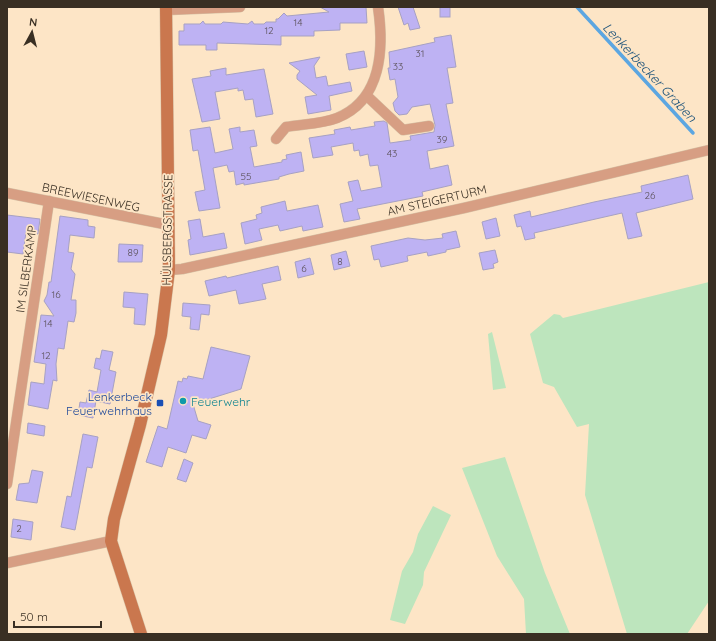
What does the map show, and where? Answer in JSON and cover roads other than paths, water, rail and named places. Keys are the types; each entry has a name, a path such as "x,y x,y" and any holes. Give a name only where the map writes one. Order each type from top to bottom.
{"street":[{"path":"166,8 240,7"},
{"path":"276,139 286,126 336,119 355,109 367,96 377,72 381,49 378,7"},
{"name":"HÜLSBERGSTRASSE","path":"141,634 111,541 114,519 140,425 161,335 169,270 166,8"},
{"path":"367,96 404,130 429,126"},
{"name":"AM STEIGERTURM","path":"169,270 190,268 457,210 709,150"},
{"name":"BREEWIESENWEG","path":"7,193 169,225"},
{"name":"IM SILBERKAMP","path":"7,484 49,201"},
{"path":"7,563 111,541"}],"waterway":[{"name":"Lenkerbecker Graben","path":"577,7 693,133"}],"place":[{"name":"Feuerwehr","path":"183,401"},
{"name":"Lenkerbeck Feuerwehrhaus","path":"160,403"}]}
